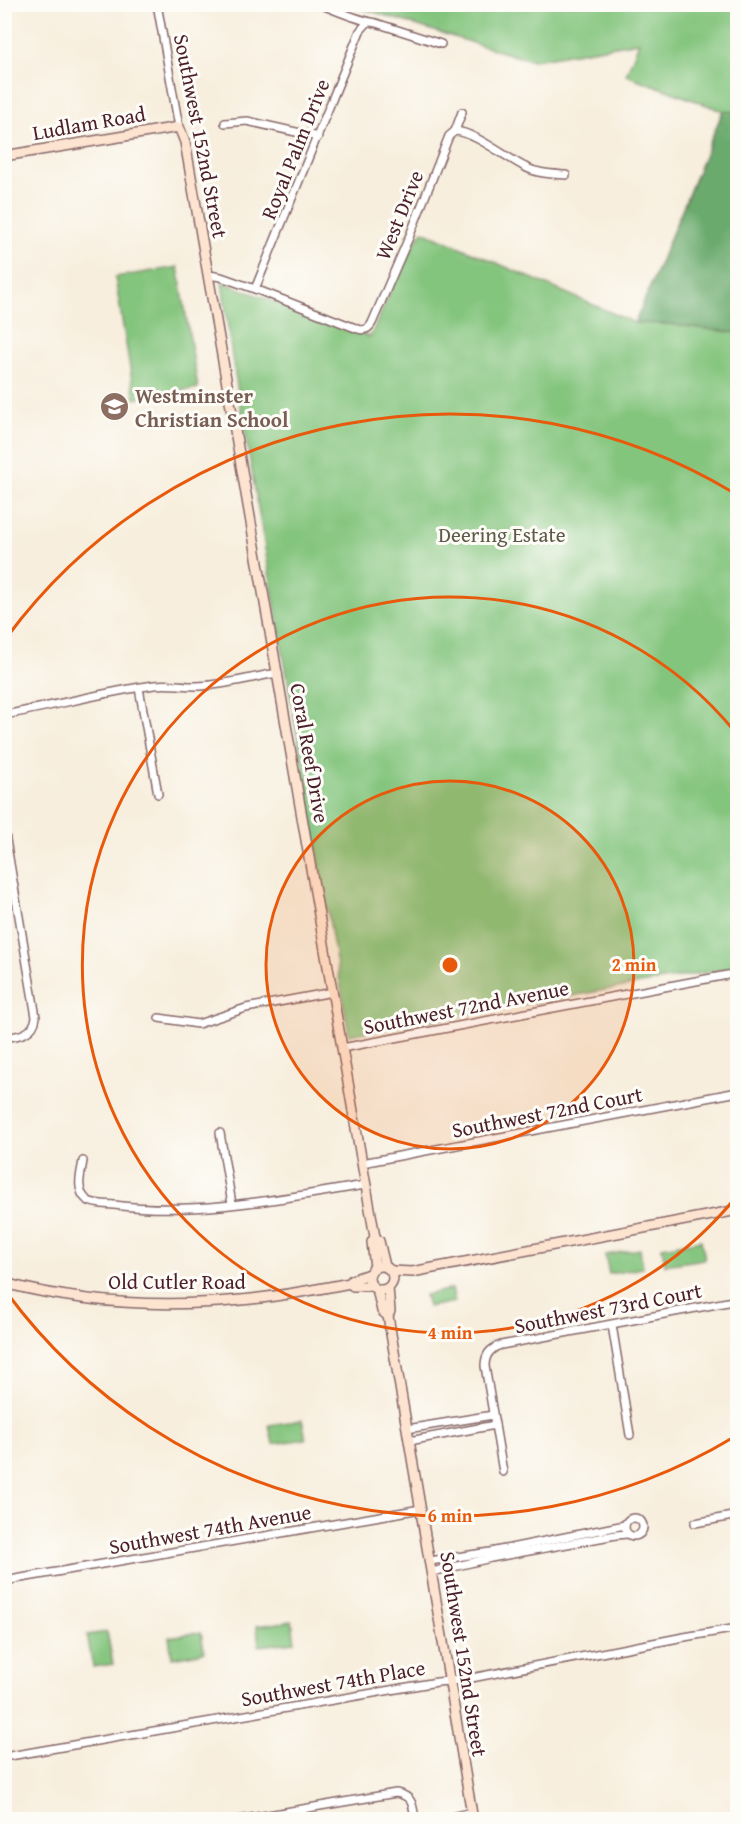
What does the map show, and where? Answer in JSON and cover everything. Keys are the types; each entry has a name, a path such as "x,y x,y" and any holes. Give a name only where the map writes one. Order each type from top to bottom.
{"main road":[{"name":"Ludlam Road","path":"4,156 179,127"},
{"name":"Southwest 152nd Street","path":"179,127 187,146 209,275"},
{"name":"Coral Reef Drive","path":"209,275 365,1185 375,1237 379,1241 389,1269"},
{"name":"Old Cutler Road","path":"4,1283 67,1296 153,1304 242,1300 350,1283 372,1271 389,1269 412,1272 738,1210"},
{"name":"Coral Reef Drive","path":"372,1271 372,1242 375,1237"},
{"path":"389,1269 394,1277 391,1285"},
{"path":"372,1271 369,1281 374,1288"},
{"name":"Old Cutler Road","path":"350,1283 353,1286 384,1290 412,1272"},
{"name":"Southwest 152nd Street","path":"391,1285 388,1316 473,1816"},
{"name":"Southwest 152nd Street","path":"374,1288 382,1311 388,1316"}],"street":[{"name":"Southwest 152nd Street","path":"158,4 179,127"},
{"path":"319,4 352,15 367,23 376,23 441,44"},
{"name":"Royal Palm Drive","path":"255,289 360,31 367,23"},
{"name":"West Drive","path":"255,289 365,330 372,323 449,136 455,131 462,112"},
{"path":"225,123 247,121 318,137"},
{"path":"455,131 476,138 532,170 566,175"},
{"path":"209,275 255,289"},
{"path":"4,715 139,688 170,684 200,686 278,673"},
{"path":"139,688 158,794"},
{"path":"4,828 36,1017 34,1026 23,1034 4,1038"},
{"name":"Southwest 72nd Avenue","path":"342,1048 738,973"},
{"path":"159,1018 198,1024 243,1008 333,992"},
{"name":"Southwest 72nd Court","path":"362,1163 738,1092"},
{"path":"220,1133 232,1204"},
{"path":"83,1161 80,1187 83,1196 92,1202 120,1206 173,1208 232,1204 303,1197 365,1185"},
{"name":"Southwest 73rd Court","path":"493,1414 485,1362 492,1349 738,1300"},
{"path":"612,1325 630,1435"},
{"path":"407,1429 493,1414 503,1472"},
{"path":"409,1441 495,1425"},
{"name":"Southwest 74th Avenue","path":"4,1581 421,1509"},
{"path":"695,1523 738,1515"},
{"path":"430,1561 491,1555 573,1539 625,1525 633,1518 639,1519 643,1524 643,1531 633,1537 627,1534 573,1539"},
{"path":"625,1525 627,1534"},
{"path":"432,1572 491,1555"},
{"name":"Southwest 74th Place","path":"4,1757 433,1682 450,1681 738,1628"},
{"path":"238,1820 392,1793 406,1795 411,1801 415,1820"},
{"path":"438,1820 473,1816"},
{"path":"460,1820 473,1816"}],"green space":[{"name":"Deering Estate","path":"351,5 737,5 737,967 349,1035 232,357 222,282 370,337 409,251 423,231 635,323 723,111 626,75 639,42 534,60"},
{"path":"723,111 737,112 737,333 667,324 635,323"},
{"path":"178,267 198,388 135,399 115,277"},
{"path":"701,1240 705,1259 665,1265 662,1247"},
{"path":"640,1249 643,1268 609,1274 605,1255"},
{"path":"452,1289 455,1302 428,1307 425,1295"},
{"path":"302,1420 306,1439 273,1444 269,1425"},
{"path":"292,1621 295,1642 259,1646 257,1626"},
{"path":"107,1632 113,1664 93,1667 87,1635"},
{"path":"201,1632 204,1652 172,1658 169,1637"}],"place":[{"name":"Westminster Christian School","path":"114,407"}]}
